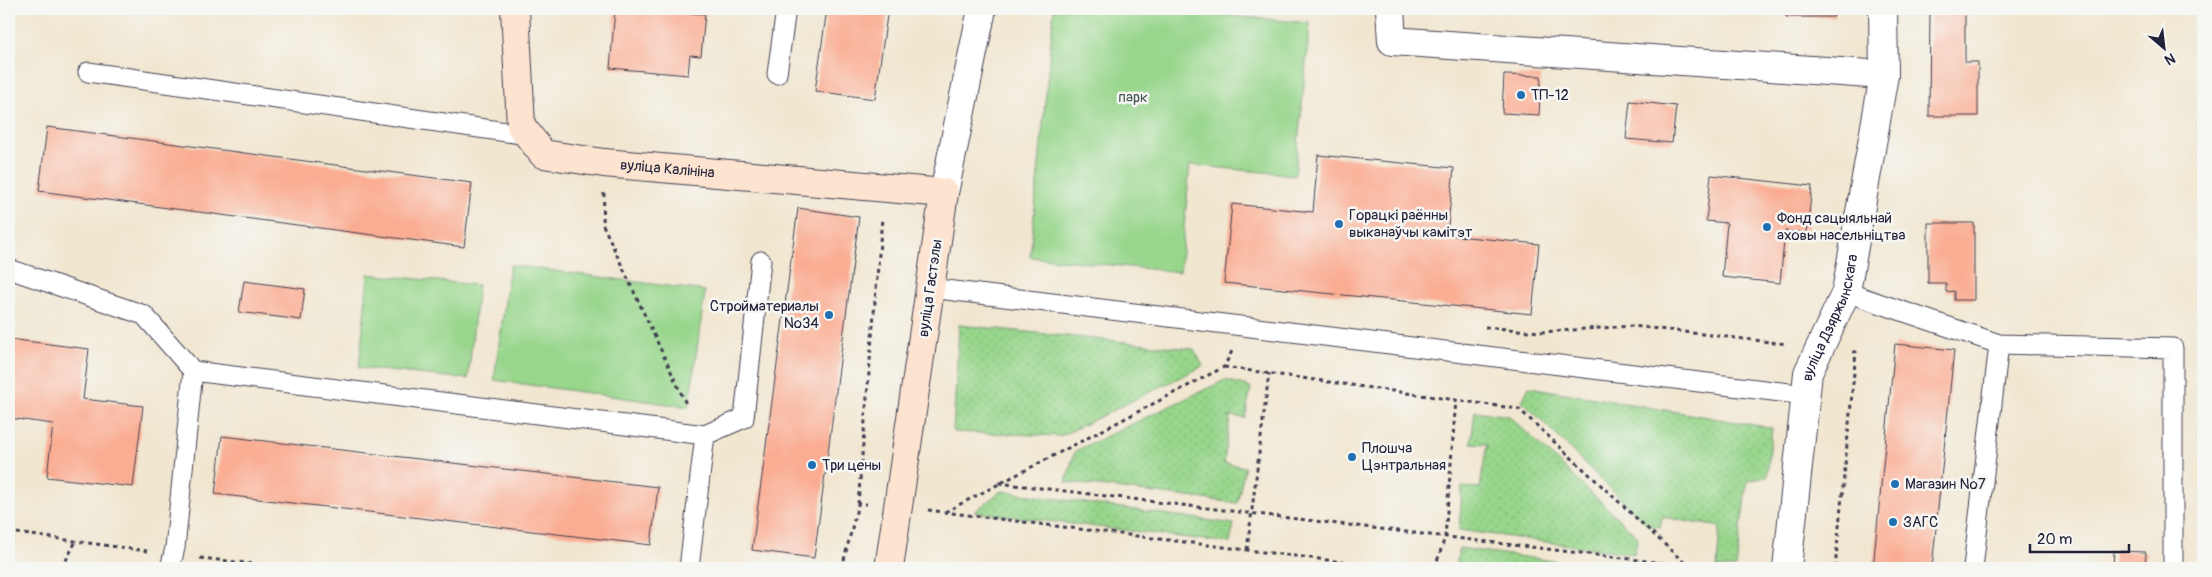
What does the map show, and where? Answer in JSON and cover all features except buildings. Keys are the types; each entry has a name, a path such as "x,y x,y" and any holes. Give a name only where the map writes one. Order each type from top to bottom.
{"main road":[{"name":"вуліца Калініна","path":"515,9 521,126 543,154 604,163 944,193"},
{"name":"вуліца Гастэлы","path":"889,568 944,193"}],"street":[{"name":"вуліца Гастэлы","path":"944,193 982,9"},
{"path":"1390,9 1392,41 1884,75"},
{"name":"вуліца Дзяржынскага","path":"1787,568 1808,373 1846,292 1884,75 1883,9"}],"lane":[{"path":"776,74 786,9"},
{"path":"88,72 528,135"},
{"path":"9,269 144,315 193,371 705,435 744,418 762,261"},
{"path":"930,288 1806,395"},
{"path":"1846,292 1999,344 2172,348 2173,568"},
{"path":"1973,568 1999,344"},
{"path":"170,568 175,548 193,371"},
{"path":"689,568 705,435"}],"path":[{"path":"604,163 604,225 688,407"},
{"path":"842,568 858,504 885,188"},
{"path":"1224,367 1244,326"},
{"path":"1481,326 1540,332 1633,326 1856,352 1835,568"},
{"path":"945,512 1224,367 1519,409 1689,567"},
{"path":"1247,550 1269,373"},
{"path":"1435,568 1445,537 1456,400"},
{"path":"999,484 1689,567"},
{"path":"858,504 898,506 1391,568"},
{"path":"62,568 76,541"}],"green space":[{"name":"парк","path":"1054,9 1155,9 1310,23 1295,175 1190,165 1180,272 1030,257"},
{"path":"510,265 705,291 689,407 494,380"},
{"path":"368,274 478,285 468,379 359,368"},
{"path":"959,325 1194,349 1203,366 1061,436 953,432"},
{"path":"1225,380 1251,387 1245,418 1230,416 1224,463 1245,467 1237,503 1066,482 1075,451"},
{"path":"1529,387 1772,428 1767,477 1747,481 1736,568 1717,568 1720,527 1662,517 1660,527 1648,526 1522,401"},
{"path":"1475,411 1509,416 1638,537 1634,554 1459,530 1462,487 1480,488 1487,444 1471,443"},
{"path":"1001,491 1234,524 1230,543 974,512"},
{"path":"1459,548 1604,568 1456,567"}],"place":[{"name":"ТП-12","path":"1521,95"},
{"name":"Горацкі раённы выканаўчы камітэт","path":"1339,224"},
{"name":"Фонд сацыяльнай аховы насельніцтва","path":"1767,227"},
{"name":"Стройматериалы №34","path":"829,315"},
{"name":"Плошча Цэнтральная","path":"1352,457"},
{"name":"Три цены","path":"812,465"},
{"name":"Магазин №7","path":"1895,484"},
{"name":"ЗАГС","path":"1893,522"}]}
